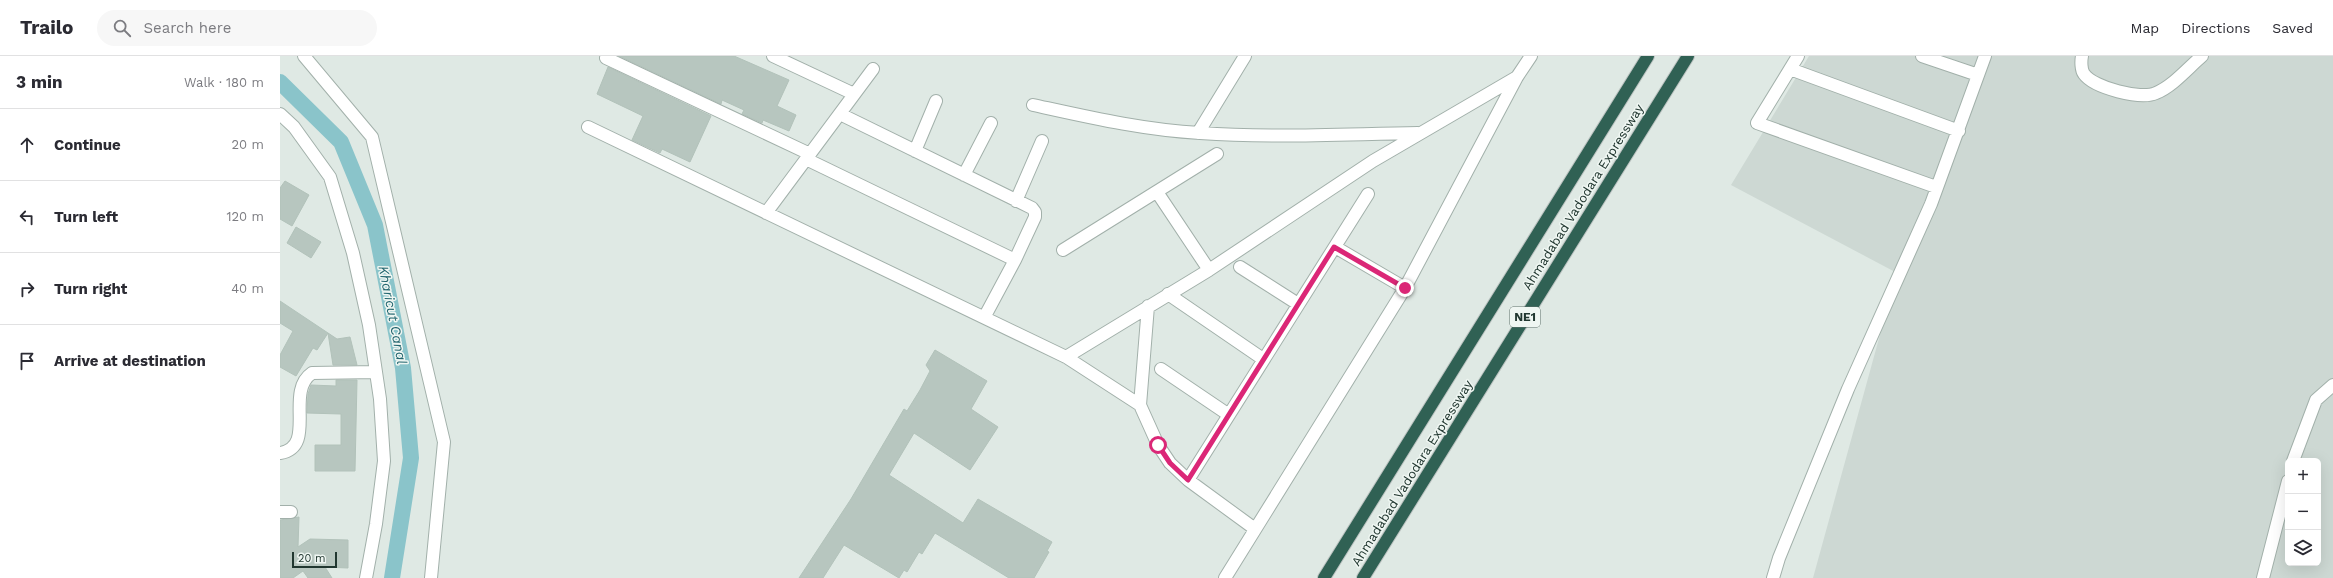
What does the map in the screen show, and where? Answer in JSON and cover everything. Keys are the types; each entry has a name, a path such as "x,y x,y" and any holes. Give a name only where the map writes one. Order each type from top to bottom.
{"highway":[{"name":"Ahmadabad Vadodara Expressway","path":"1324,578 1648,56"},
{"name":"Ahmadabad Vadodara Expressway","path":"1363,578 1688,56"}],"street":[{"path":"304,56 372,137 444,442 430,578"},
{"path":"773,56 854,94"},
{"path":"1198,133 1245,56"},
{"path":"1224,578 1405,288 1517,77 1531,56"},
{"path":"1798,56 1758,123 1936,187"},
{"path":"1922,56 1978,75"},
{"path":"1773,578 1779,558 1848,389 1959,131 1985,56"},
{"path":"2082,56 2083,73 2090,80 2140,96 2156,93 2175,80 2202,56"},
{"path":"606,58 808,156 1015,260"},
{"path":"766,213 873,69"},
{"path":"1790,69 1959,131"},
{"path":"1066,357 1209,270 1366,166 1419,133 1517,77"},
{"path":"915,151 936,101"},
{"path":"1033,105 1131,126 1198,133 1244,136 1419,133"},
{"path":"280,114 294,127 330,177 353,253 369,325 380,399 384,461 376,524 366,578"},
{"path":"840,114 1016,201 1035,212 1035,217 1015,260 985,316"},
{"path":"964,175 991,123"},
{"path":"588,127 985,316 1066,357 1140,405"},
{"path":"1016,201 1042,141"},
{"path":"1063,250 1217,154"},
{"path":"1157,192 1209,270"},
{"path":"1188,480 1368,194"},
{"path":"1334,247 1405,288"},
{"path":"1240,267 1298,304"},
{"path":"1168,294 1263,359"},
{"path":"1148,306 1140,405 1158,445 1170,463 1188,480 1255,529"},
{"path":"1161,369 1229,415"},
{"path":"280,453 287,452 296,445 300,435 299,403 301,385 305,377 312,373 376,372"},
{"path":"2294,458 2316,400 2333,385"},
{"path":"2263,578 2285,493"}],"shaded area":[{"path":"1809,56 2333,56 2333,578 1813,578 1897,273 1731,185"}],"building":[{"path":"619,56 734,56 789,80 777,106 796,115 789,131 763,120 762,123 742,114 744,110 722,100 721,104"},
{"path":"608,67 711,116 690,162 662,149 660,153 632,140 643,116 597,94"},
{"path":"285,181 309,195 292,226 280,219 280,188"},
{"path":"296,227 321,242 311,258 287,243"},
{"path":"280,301 328,333 317,350 313,348 296,376 280,367 280,355 293,331 280,323"},
{"path":"328,333 337,339 350,337 357,365 333,365"},
{"path":"935,350 987,381 971,409 998,427 970,470 914,433 889,475 963,523 978,499 1052,542 1047,551 1049,552 1034,578 1009,578 935,533 922,554 919,552 907,572 904,570 899,578 844,545 823,578 799,578 851,499 904,409 907,411 920,390 930,371 926,365"},
{"path":"336,380 357,380 355,471 315,471 315,445 341,445 341,414 307,413 308,394 311,385 336,386"},
{"path":"299,517 298,547 310,539 348,540 348,568 325,567 332,578 308,578 303,571 293,578 280,578 280,520"}],"waterway":[{"name":"Kharicut Canal","path":"280,82 341,142 375,225 403,368 411,458 392,578"}],"route":[{"path":"1158,445 1170,463 1188,480 1334,247 1405,288"}]}
